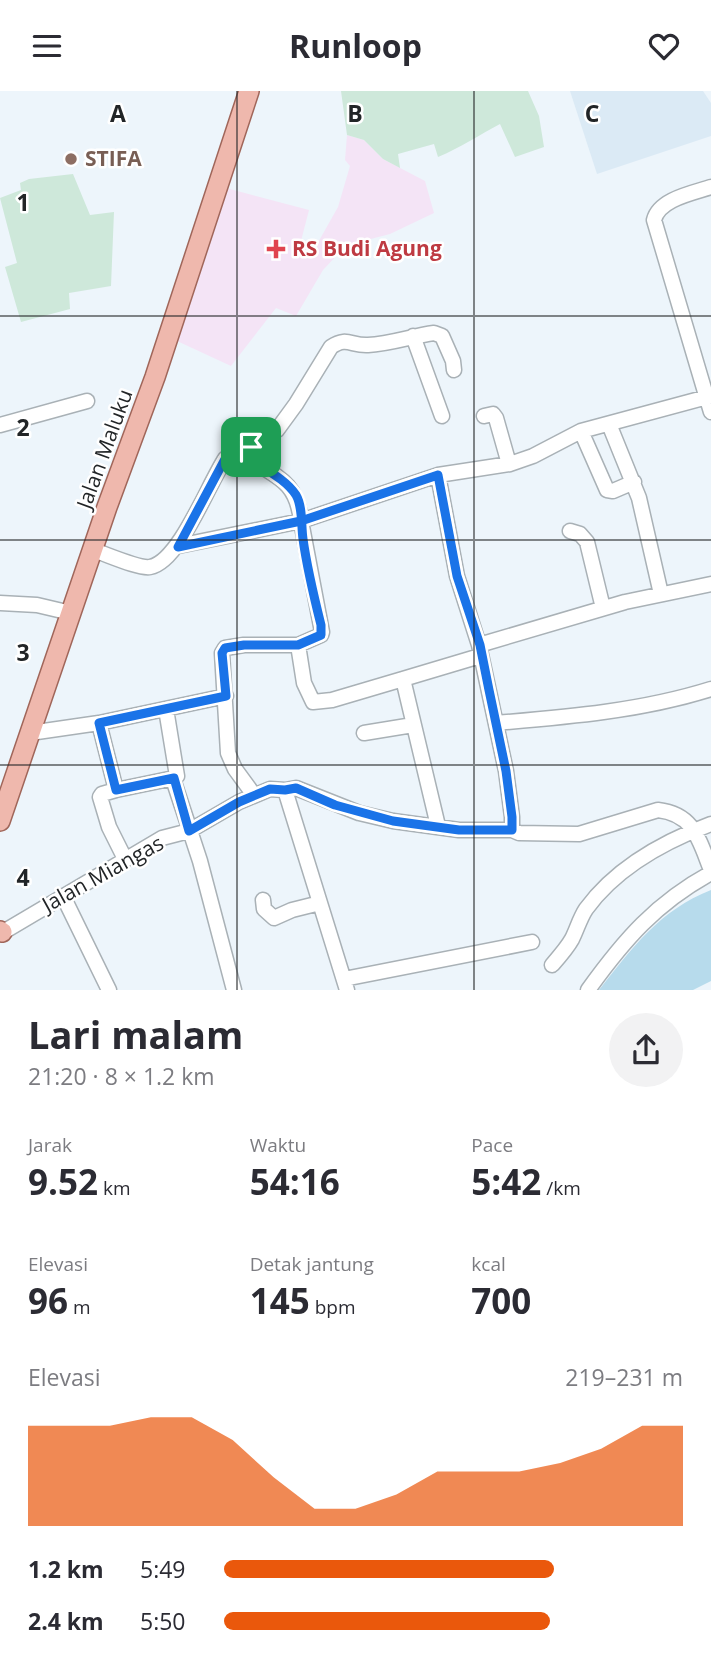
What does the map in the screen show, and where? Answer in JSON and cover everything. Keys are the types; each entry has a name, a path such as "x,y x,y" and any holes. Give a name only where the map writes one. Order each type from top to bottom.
{"main road":[{"name":"Jalan Maluku","path":"0,821 155,377 249,91"}],"street":[{"path":"178,547 301,521 438,475 509,464 533,456 581,431 710,402 654,220 656,213 663,207 711,187"},
{"path":"252,454 277,430 331,347 338,342 369,345 434,333 442,336 454,370"},
{"path":"413,336 442,416"},
{"path":"0,425 87,401"},
{"path":"484,416 493,414 496,418 509,464"},
{"path":"609,424 634,482 661,594"},
{"path":"581,431 607,490 613,491 634,482"},
{"path":"93,550 147,568 163,563 178,547 214,476 230,454 252,454 297,497 321,635 298,645 244,645 225,648 222,653 228,753 235,769 254,795"},
{"path":"438,475 457,576 480,651 496,723 506,771 512,830"},
{"path":"570,531 580,534 587,542 603,608"},
{"path":"298,645 304,684 313,702 332,700 403,679 603,608 711,584"},
{"path":"0,603 37,605 71,613"},
{"path":"403,679 438,826"},
{"path":"496,723 584,715 676,700 711,689"},
{"path":"30,733 99,723 226,696"},
{"path":"166,709 177,776 174,778 203,873 232,990"},
{"path":"99,723 116,790"},
{"path":"364,733 413,725"},
{"path":"125,859 109,827 100,797 116,790 174,778"},
{"name":"Jalan Miangas","path":"1,933 162,838 189,831 270,789 296,788 347,809 393,821 480,831 579,834 657,810 679,815 695,830"},
{"path":"285,790 345,985 532,942"},
{"path":"552,965 570,942 586,910 611,883 667,842 711,824"},
{"path":"588,990 613,955 640,925 680,890 711,872 695,830"},
{"path":"63,896 109,990"},
{"path":"263,900 264,909 274,918 292,909 320,903"}],"shaded area":[{"path":"570,91 703,91 711,103 711,136 597,174"},
{"name":"RS Budi Agung","path":"347,135 364,140 383,159 425,181 434,213 390,234 359,242 341,251 323,270 296,316 276,308 231,366 177,341 226,188 309,210 301,241 316,246 338,207 350,166 345,160"}],"green space":[{"path":"341,91 528,91 539,116 544,147 515,157 500,124 438,157 434,144 398,154 400,168 383,159 364,140 347,135"},
{"path":"73,174 90,215 114,212 111,286 69,293 70,309 21,322 5,267 17,263 0,198 21,190 20,183 29,179"}],"water":[{"path":"711,890 711,981 693,990 599,990 635,945 662,919 693,898"}],"place":[{"name":"STIFA","path":"71,159"},
{"name":"RS Budi Agung","path":"276,249"}],"route":[{"path":"251,447 233,452 225,459 178,547 301,521 438,475 457,576 480,645 480,656 506,771 512,830 459,830 393,821 335,805 296,788 270,789 239,802 189,831 174,778 116,790 99,723 226,696 222,653 225,648 244,645 298,645 321,635 321,625 303,539 301,521 297,497 285,483 253,461 251,447"}]}
